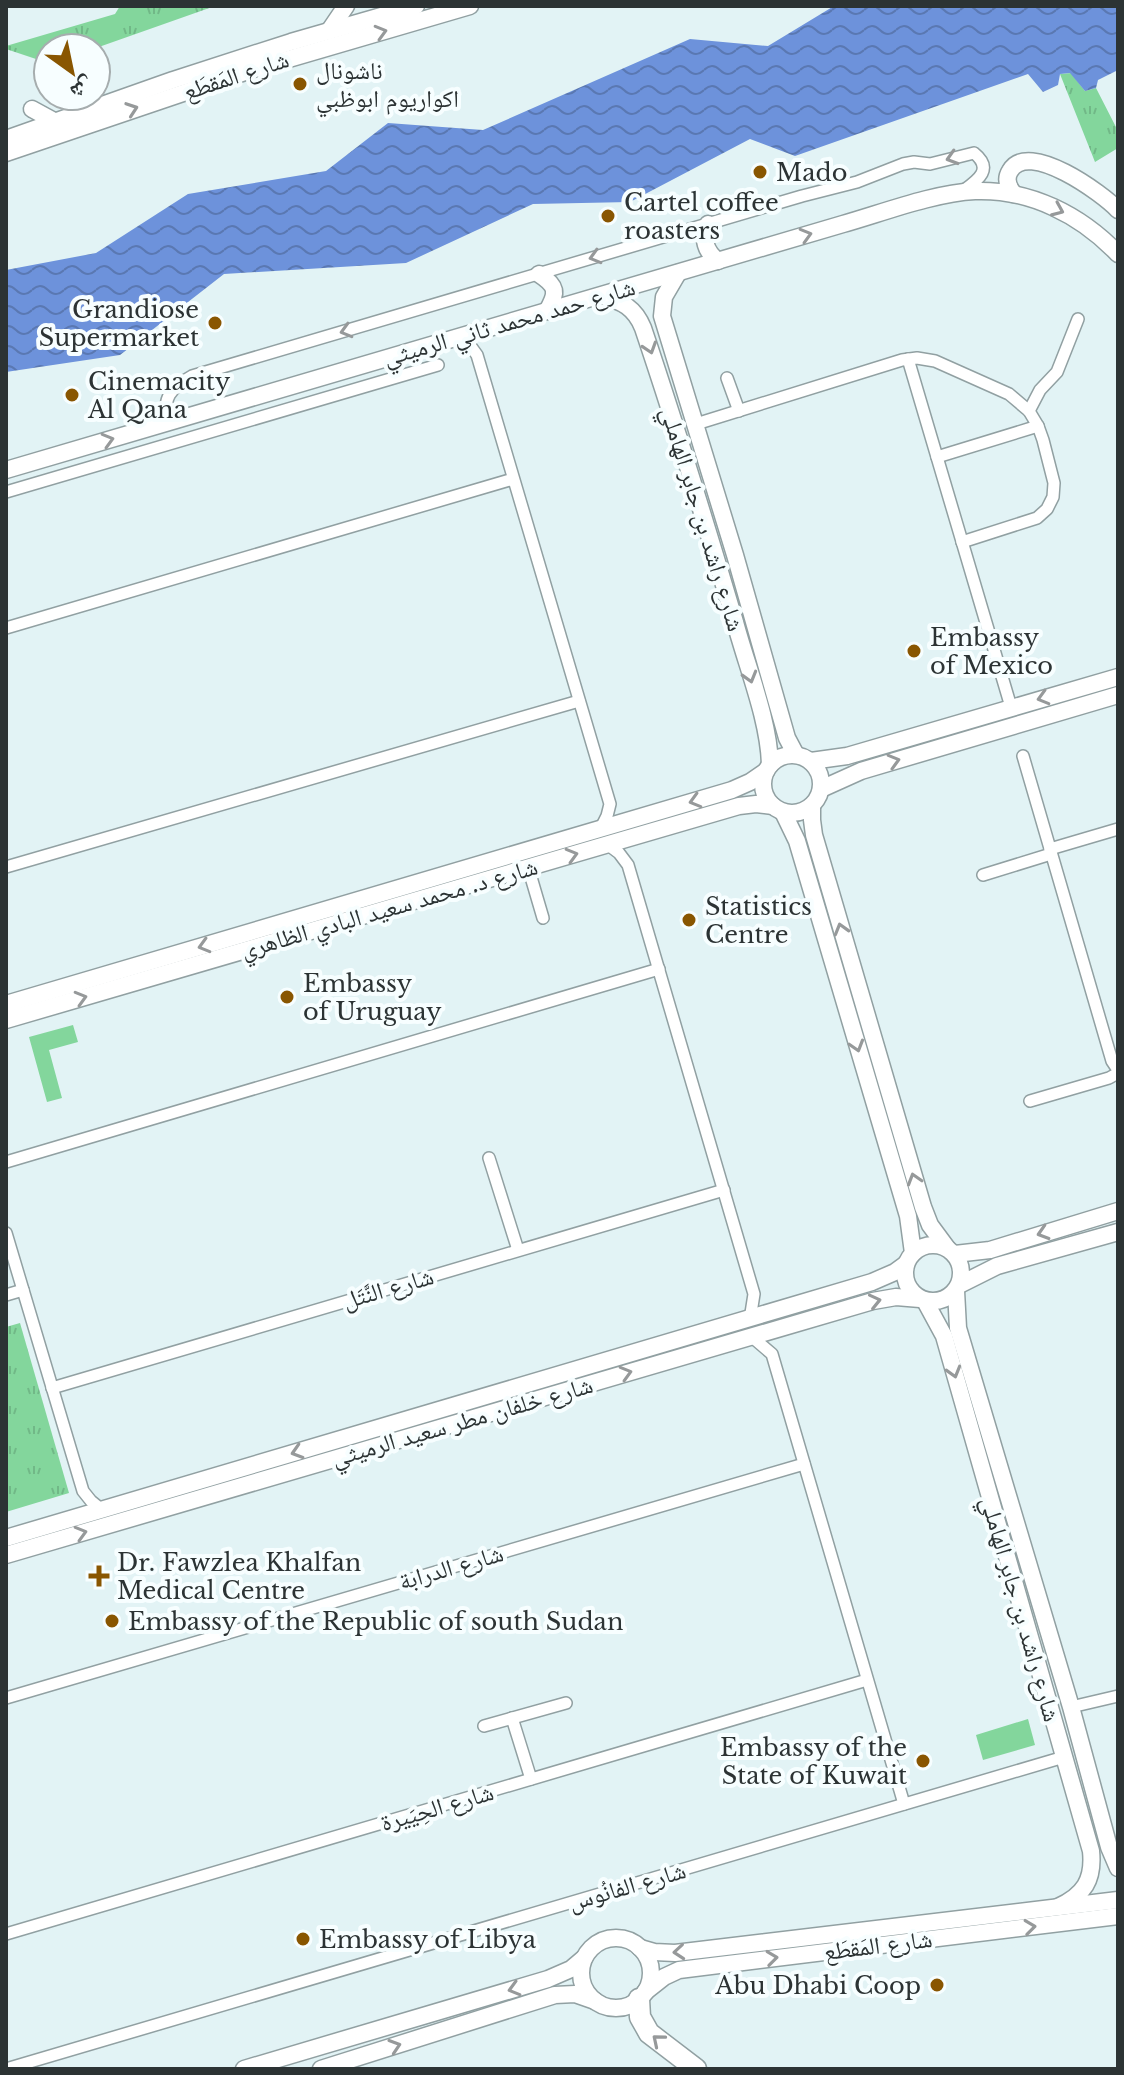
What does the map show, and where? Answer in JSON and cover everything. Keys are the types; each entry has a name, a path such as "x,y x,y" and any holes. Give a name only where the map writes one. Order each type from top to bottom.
{"highway":[{"path":"642,1995 640,2017 649,2033 696,2069"}],"street":[{"path":"329,31 346,6"},
{"name":"شارع المَقطَع","path":"6,153 60,124 197,72 416,6"},
{"name":"شارع المَقطَع","path":"6,139 470,6"},
{"path":"38,112 60,124"},
{"path":"174,421 167,410 168,397 180,383 192,376 857,182 903,164 930,164 974,153 982,162 983,172 959,193"},
{"path":"1014,194 1008,183 1013,167 1025,161 1039,163 1088,185 1118,210"},
{"name":"شارع حمد محمد ثاني الرميثي","path":"6,470 959,193 1014,194 1070,215 1104,239 1118,254"},
{"path":"708,224 705,242 718,261"},
{"name":"شارع راشد بن جابر الهاملي","path":"678,273 664,297 662,316 787,738 804,758"},
{"path":"539,274 551,283 555,292 547,311"},
{"name":"شارع راشد بن جابر الهاملي","path":"600,296 630,308 643,328 749,672 769,743 768,768"},
{"path":"1029,411 1040,390 1057,372 1078,319"},
{"path":"477,355 483,330"},
{"path":"459,337 477,355 610,804 633,828 628,865"},
{"path":"696,424 908,359 935,361 1009,394 1029,411 1038,426 1054,483 1053,497 1047,509 1037,518 962,542"},
{"path":"908,359 1011,707"},
{"path":"379,360 379,371 386,381"},
{"path":"6,492 438,365"},
{"path":"727,378 739,411"},
{"path":"937,457 1038,426"},
{"path":"72,450 72,461 78,471"},
{"path":"6,628 513,479"},
{"path":"1118,677 847,756 804,758 786,755 768,768 763,787 766,798 778,809 797,841 840,1015 908,1216 909,1259 905,1280 913,1294 922,1300 942,1300 997,1266 1118,1232"},
{"path":"821,789 861,771 1118,695"},
{"path":"6,867 579,701"},
{"path":"1023,756 1112,1061 1118,1072 1109,1078 1030,1101"},
{"path":"778,809 799,813 812,806 818,798 820,774 804,758"},
{"name":"شارع د. محمد سعيد البادي الظاهري","path":"633,828 750,782 768,768"},
{"path":"610,804 604,836 628,865 754,1294 751,1313 746,1319"},
{"name":"شارع د. محمد سعيد البادي الظاهري","path":"6,1020 633,828 739,806 756,804 778,809"},
{"path":"812,806 814,835 923,1207 930,1225 961,1269 957,1288"},
{"path":"983,875 1118,829"},
{"name":"شارع د. محمد سعيد البادي الظاهري","path":"6,1004 500,867 528,867 604,836"},
{"path":"528,867 543,918"},
{"path":"6,1162 659,969"},
{"path":"489,1158 518,1250"},
{"name":"شارع النَّتَل","path":"52,1388 724,1190"},
{"path":"909,1259 929,1245 939,1245 951,1251 990,1250 1118,1211"},
{"path":"6,1233 83,1491 102,1510"},
{"name":"شارع خلفان مطر سعيد الرميثي","path":"6,1538 872,1282 895,1272 909,1259"},
{"name":"شارع راشد بن جابر الهاملي","path":"957,1288 958,1328 1071,1707 1109,1847 1118,1868"},
{"path":"6,1295 23,1290"},
{"path":"754,1294 775,1311"},
{"name":"شارع خلفان مطر سعيد الرميثي","path":"6,1555 885,1298 922,1300"},
{"name":"شارع راشد بن جابر الهاملي","path":"922,1300 944,1336 1091,1851 1092,1866 1083,1890 1073,1900 1058,1907"},
{"path":"778,1329 772,1354 904,1804"},
{"path":"751,1336 772,1354"},
{"path":"665,1343 670,1360"},
{"name":"شارع الدرابة","path":"6,1698 804,1464"},
{"path":"76,1518 83,1491"},
{"name":"شارع الحِيَيرة","path":"6,1934 867,1680"},
{"path":"1071,1707 1118,1696"},
{"path":"484,1726 566,1703"},
{"path":"512,1718 531,1779"},
{"path":"1064,1757 1078,1779 1100,1848 1105,1850 1109,1847"},
{"name":"شارع الفانُوس","path":"6,2069 1064,1757"},
{"name":"شارع المَقطَع","path":"640,1948 675,1953 1118,1900"},
{"name":"شارع المَقطَع","path":"642,1995 664,1977 679,1970 1118,1916"},
{"path":"244,2069 556,1976 571,1969 605,1940 624,1939 640,1948 650,1964 649,1983 642,1995 622,2007 603,2006 575,1994 555,1995 321,2069"},
{"path":"584,1958 581,1967 583,1986 595,2001"}],"green space":[{"path":"120,6 215,6 112,42 112,32 54,32 115,14"},
{"path":"32,38 32,58 6,49 6,46"},
{"path":"1071,73 1085,91 1096,88 1118,131 1118,148 1095,162 1060,74"},
{"path":"73,1025 78,1042 49,1050 62,1098 47,1102 29,1037"},
{"path":"20,1323 69,1493 6,1512 6,1327"},
{"path":"1028,1719 1035,1745 983,1760 976,1735"}],"water":[{"path":"834,6 1118,6 1118,70 1098,80 1096,88 1085,91 1070,73 1060,74 1058,85 1043,92 1028,74 795,156 750,139 630,202 533,204 406,263 224,274 120,355 6,372 6,270 96,253 188,194 326,171 388,123 483,130 690,39 768,46"}],"place":[{"name":"ناشونال اكواريوم ابوظبي","path":"300,84"},
{"name":"Mado","path":"760,172"},
{"name":"Cartel coffee roasters","path":"608,216"},
{"name":"Grandiose Supermarket","path":"215,323"},
{"name":"Cinemacity Al Qana","path":"72,395"},
{"name":"Embassy of Mexico","path":"914,651"},
{"name":"Statistics Centre","path":"689,920"},
{"name":"Embassy of Uruguay","path":"287,997"},
{"name":"Dr. Fawzlea Khalfan Medical Centre","path":"99,1576"},
{"name":"Embassy of the Republic of south Sudan","path":"112,1621"},
{"name":"Embassy of the State of Kuwait","path":"923,1761"},
{"name":"Embassy of Libya","path":"303,1939"},
{"name":"Abu Dhabi Coop","path":"937,1985"}]}
